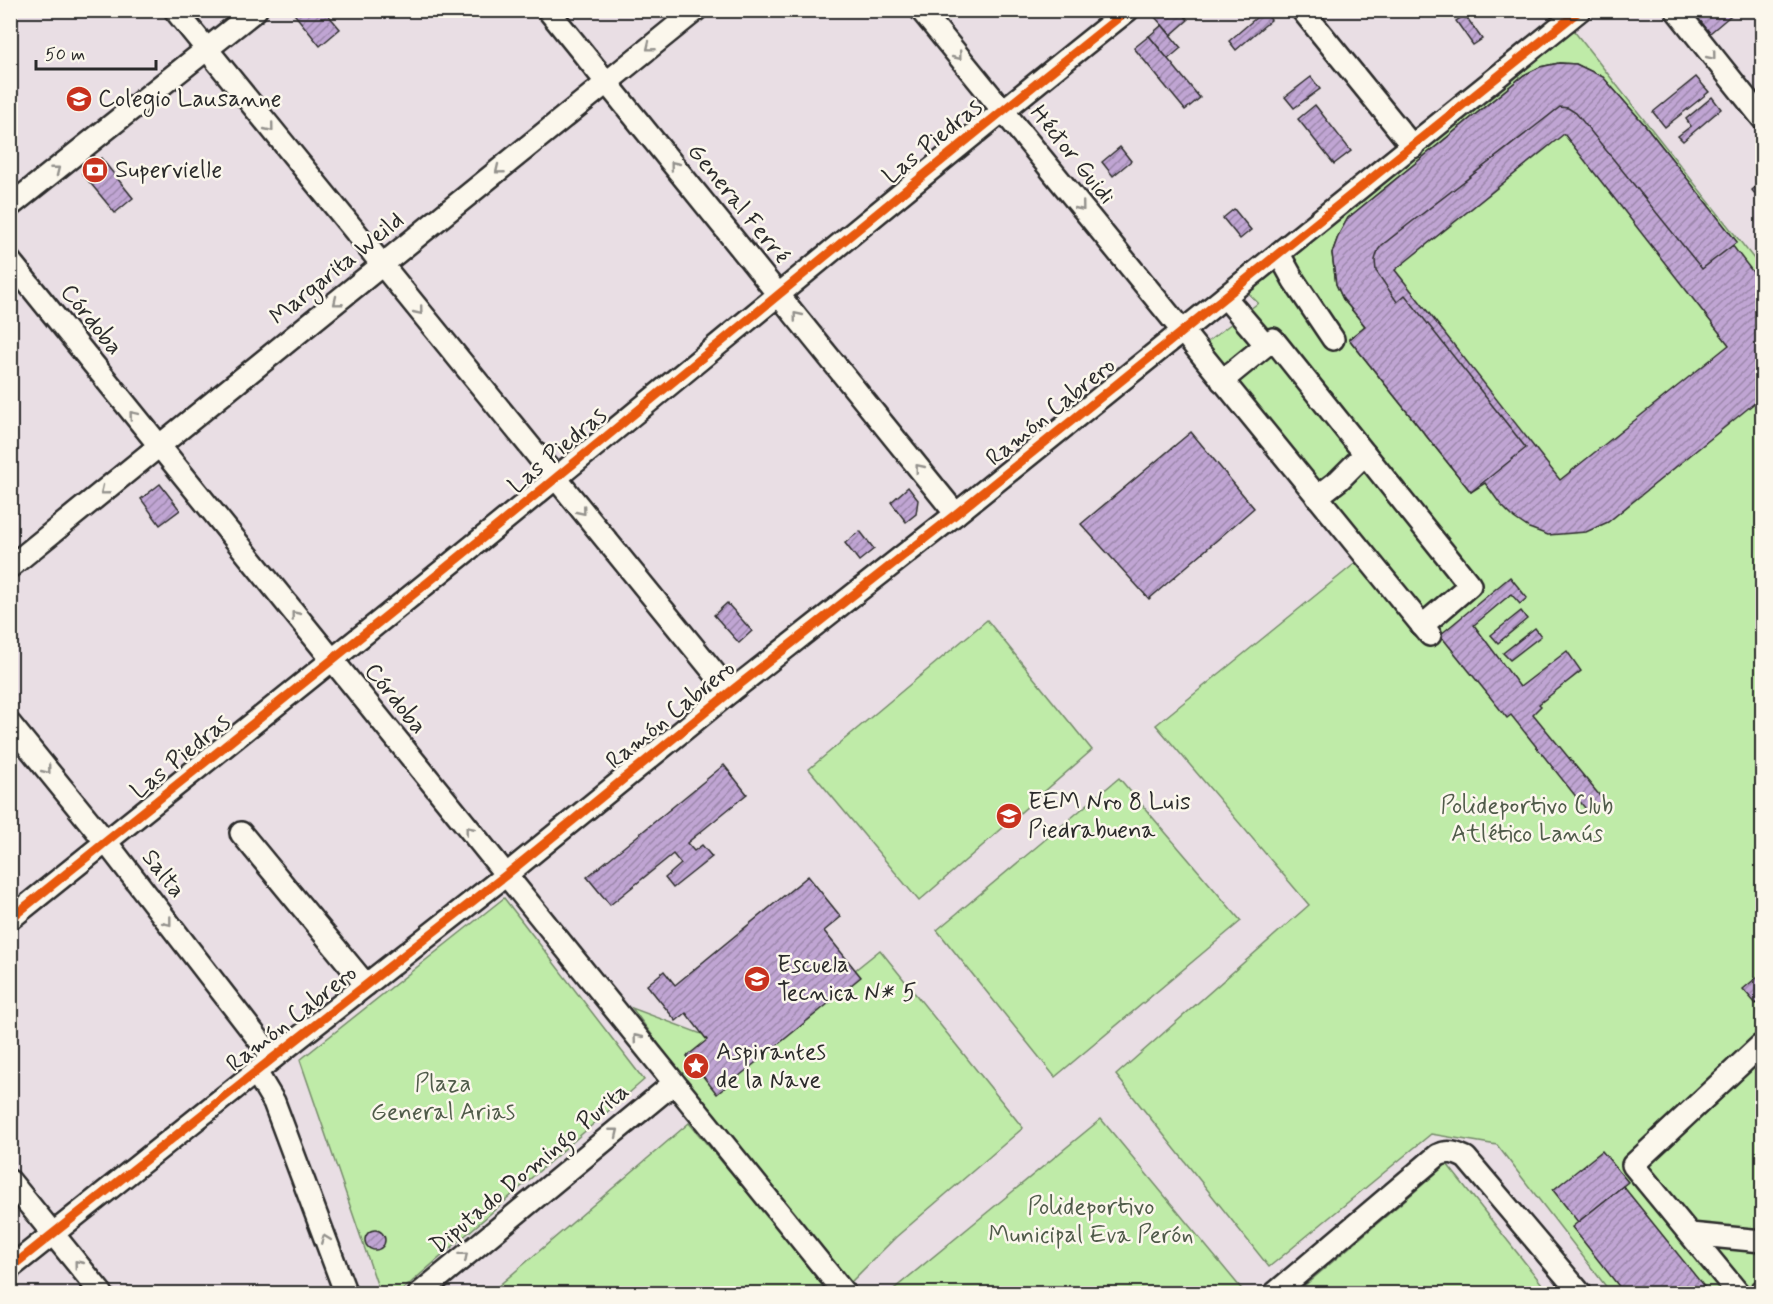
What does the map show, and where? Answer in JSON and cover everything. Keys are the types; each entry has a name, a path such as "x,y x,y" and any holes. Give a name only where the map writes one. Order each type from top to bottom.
{"street":[{"path":"175,10 730,692"},
{"path":"10,206 256,10"},
{"name":"General Ferré","path":"548,10 956,514"},
{"name":"Margarita Weild","path":"10,567 696,10"},
{"name":"Héctor Guidi","path":"921,10 1227,377 1317,497 1426,631 1470,585 1365,454"},
{"name":"Las Piedras","path":"10,919 332,661 778,293 1128,10"},
{"path":"1302,10 1413,147 1580,10"},
{"path":"1676,10 1762,118"},
{"name":"Ramón Cabrero","path":"10,1268 506,875 730,692 956,514 1413,147"},
{"path":"1279,254 1294,281 1333,339"},
{"name":"Córdoba","path":"10,261 845,1293"},
{"path":"1225,297 1266,345"},
{"path":"1227,377 1273,339 1365,454 1339,480 1317,497"},
{"name":"Salta","path":"10,724 106,842 273,1058"},
{"path":"241,833 366,985"},
{"path":"1739,1293 1633,1165 1760,1046 1762,1049"},
{"path":"256,1072 274,1102 346,1293"},
{"name":"Diputado Domingo Purita","path":"419,1293 674,1083"},
{"path":"1274,1293 1438,1155 1446,1151 1466,1158 1581,1293"},
{"path":"10,1181 102,1293"},
{"path":"1690,1234 1762,1241"}],"green space":[{"name":"Polideportivo Club Atlético Lanús","path":"1570,26 1762,269 1762,1293 1611,1293 1497,1145 1431,1134 1269,1267 1116,1075 1309,905 1156,725 1358,561 1189,356 1258,303 1247,292"},
{"path":"987,620 1092,750 919,901 809,769"},
{"path":"1119,778 1241,921 1055,1077 937,930"},
{"name":"Plaza General Arias","path":"504,898 644,1080 399,1293 380,1293 300,1060"},
{"path":"880,950 1023,1128 896,1237 842,1291 632,1008 752,1053"},
{"name":"Polideportivo Municipal Eva Perón","path":"1101,1119 1245,1293 889,1293"},
{"path":"689,1123 833,1293 489,1294"},
{"path":"1447,1164 1549,1293 1296,1293"}],"building":[{"path":"291,10 324,10 340,29 320,46"},
{"path":"1160,10 1180,10 1188,20 1171,35 1154,16"},
{"path":"1691,10 1705,10 1697,17"},
{"path":"1705,10 1736,11 1710,33 1697,17"},
{"path":"1264,11 1271,20 1236,50 1229,41"},
{"path":"1465,15 1482,39 1473,45 1456,21"},
{"path":"1162,25 1181,48 1168,59 1149,36"},
{"path":"1149,36 1200,98 1185,110 1134,48"},
{"path":"1559,63 1576,64 1603,77 1645,125 1737,242 1732,245 1762,284 1762,397 1608,522 1586,532 1548,535 1529,528 1514,518 1485,483 1471,492 1349,339 1365,326 1343,299 1336,284 1332,253 1348,218 1524,75 1540,67","holes":["1564,134 1729,345 1560,480 1395,270"]},
{"path":"1559,63 1576,64 1603,77 1645,125 1737,242 1702,269 1576,113 1568,108 1560,107 1382,245 1375,260 1376,271 1397,302 1405,295 1526,448 1471,492 1349,339 1365,326 1343,299 1336,284 1332,253 1348,218 1524,75 1540,67"},
{"path":"1311,77 1320,89 1294,108 1285,97"},
{"path":"1696,77 1709,92 1665,127 1653,112"},
{"path":"1712,97 1721,109 1683,141 1678,136 1691,126 1686,119"},
{"path":"1315,105 1351,151 1334,164 1298,119"},
{"path":"1120,147 1131,161 1113,176 1102,162"},
{"path":"101,158 133,198 115,213 82,173"},
{"path":"1762,181 1762,203 1752,190"},
{"path":"1234,209 1251,230 1240,239 1223,218"},
{"path":"1191,432 1254,508 1149,599 1081,524"},
{"path":"160,484 180,510 160,525 141,499"},
{"path":"908,487 918,500 916,514 906,522 891,502"},
{"path":"860,531 874,549 859,561 845,543"},
{"path":"1510,577 1527,598 1520,604 1511,594 1474,625 1520,687 1567,651 1581,671 1539,704 1541,706 1533,714 1604,801 1589,813 1511,715 1507,718 1440,635"},
{"path":"727,603 752,631 739,643 714,615"},
{"path":"1521,611 1527,619 1498,643 1491,635"},
{"path":"1535,628 1541,636 1510,660 1503,653"},
{"path":"724,765 747,794 687,843 694,851 702,845 712,857 673,888 665,878 681,864 673,854 610,905 587,877"},
{"path":"808,876 841,917 824,931 861,977 717,1094 687,1056 707,1040 686,1013 676,1021 647,985 664,971 675,985"},
{"path":"1762,973 1762,998 1756,1004 1743,989"},
{"path":"1602,1151 1628,1182 1578,1222 1553,1190"},
{"path":"1623,1186 1710,1294 1625,1294 1572,1227"},
{"path":"375,1230 382,1233 385,1240 382,1247 375,1250 368,1247 365,1240 368,1233"}],"cycle path":[{"path":"10,919 484,537 910,186 1128,10"},
{"path":"10,1268 506,875 730,692 956,514 1580,10"}],"place":[{"name":"Colegio Lausanne","path":"79,99"},
{"name":"Supervielle","path":"95,170"},
{"name":"EEM Nro 8 Luis Piedrabuena","path":"1009,816"},
{"name":"Escuela Tecnica N* 5","path":"757,979"},
{"name":"Aspirantes de la Nave","path":"696,1066"}]}
